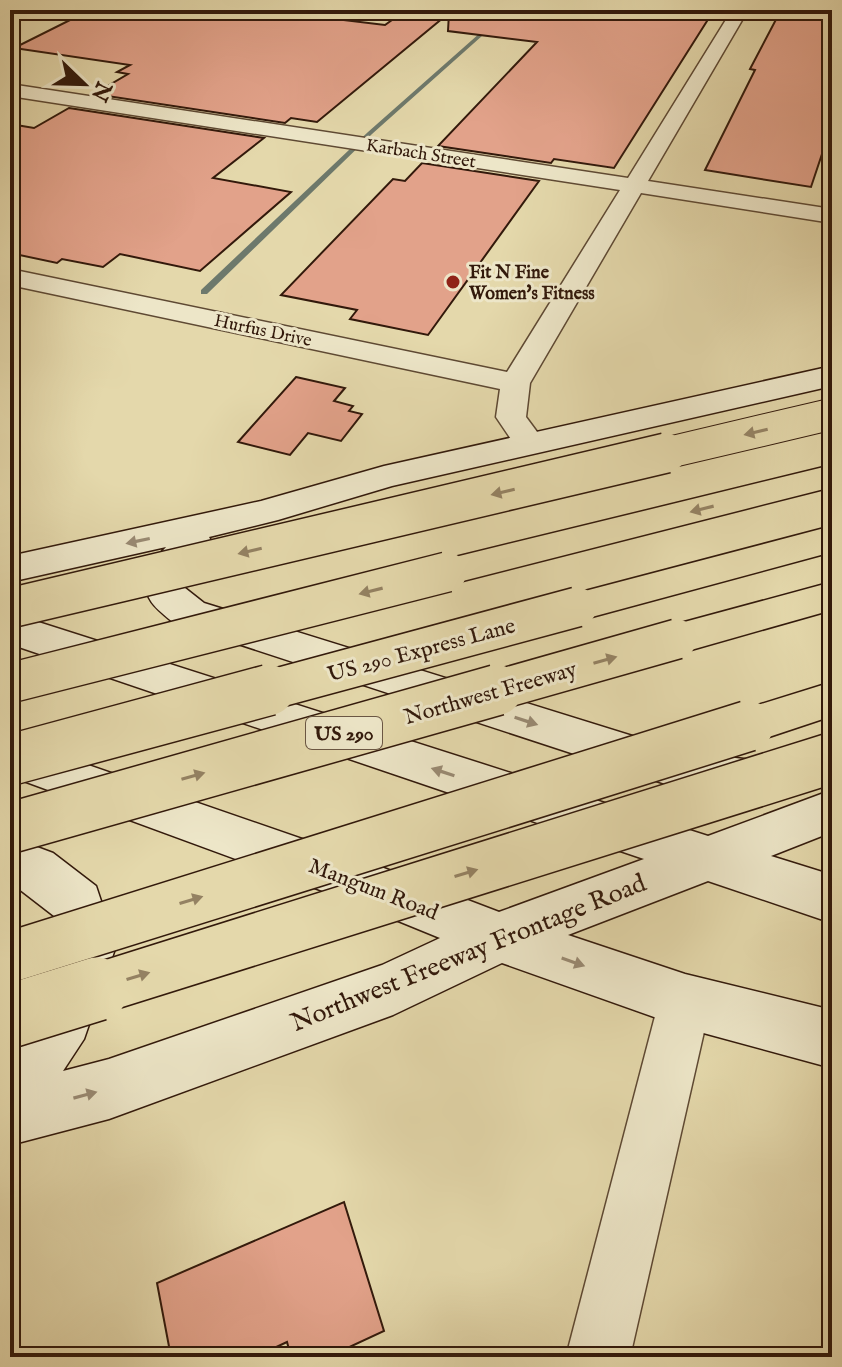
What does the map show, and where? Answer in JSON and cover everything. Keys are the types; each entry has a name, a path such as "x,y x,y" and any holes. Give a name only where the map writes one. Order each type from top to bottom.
{"highway":[{"path":"10,608 832,414"},
{"path":"10,683 832,476"},
{"name":"US 290 Express Lane","path":"10,758 832,539"},
{"name":"Northwest Freeway","path":"10,828 832,596"},
{"path":"10,957 832,699"},
{"path":"10,1016 832,758"}],"main road":[{"path":"10,569 265,512 384,477 832,376"},
{"path":"265,512 178,557 162,574 166,595 189,613 684,771 832,791"},
{"path":"10,628 703,859 832,899"},
{"name":"Mangum Road","path":"10,758 360,882 499,937 685,1001 832,1039"},
{"name":"Northwest Freeway Frontage Road","path":"10,1115 109,1089 393,988 499,937 832,811"},
{"path":"10,859 35,869 77,903 89,946 64,1019 10,1097"}],"street":[{"path":"530,444 511,417 515,383 740,10"},
{"name":"Karbach Street","path":"10,90 832,216"},
{"name":"Hurfus Drive","path":"10,277 515,383"},
{"path":"598,1357 685,1001"}],"building":[{"path":"90,10 260,10 385,25 406,10 714,10 614,168 554,159 551,163 438,146 537,42 448,31 449,13 317,122 291,118 285,123 94,94 128,74 117,72 130,65 14,48"},
{"path":"781,10 832,10 832,124 811,187 705,170 755,70 750,69"},
{"path":"69,108 264,138 213,178 291,192 200,271 120,254 103,267 62,259 57,263 10,253 10,124 34,128"},
{"path":"422,163 539,181 428,335 350,319 357,310 281,295 393,179 405,181"},
{"path":"296,377 345,388 334,401 353,406 349,411 362,414 341,441 308,433 290,455 238,442"},
{"path":"344,1202 384,1331 328,1357 291,1357 287,1342 255,1357 171,1357 157,1283"}],"waterway":[{"path":"204,292 370,133 509,10"}],"place":[{"name":"Fit N Fine Women's Fitness","path":"453,282"}]}
